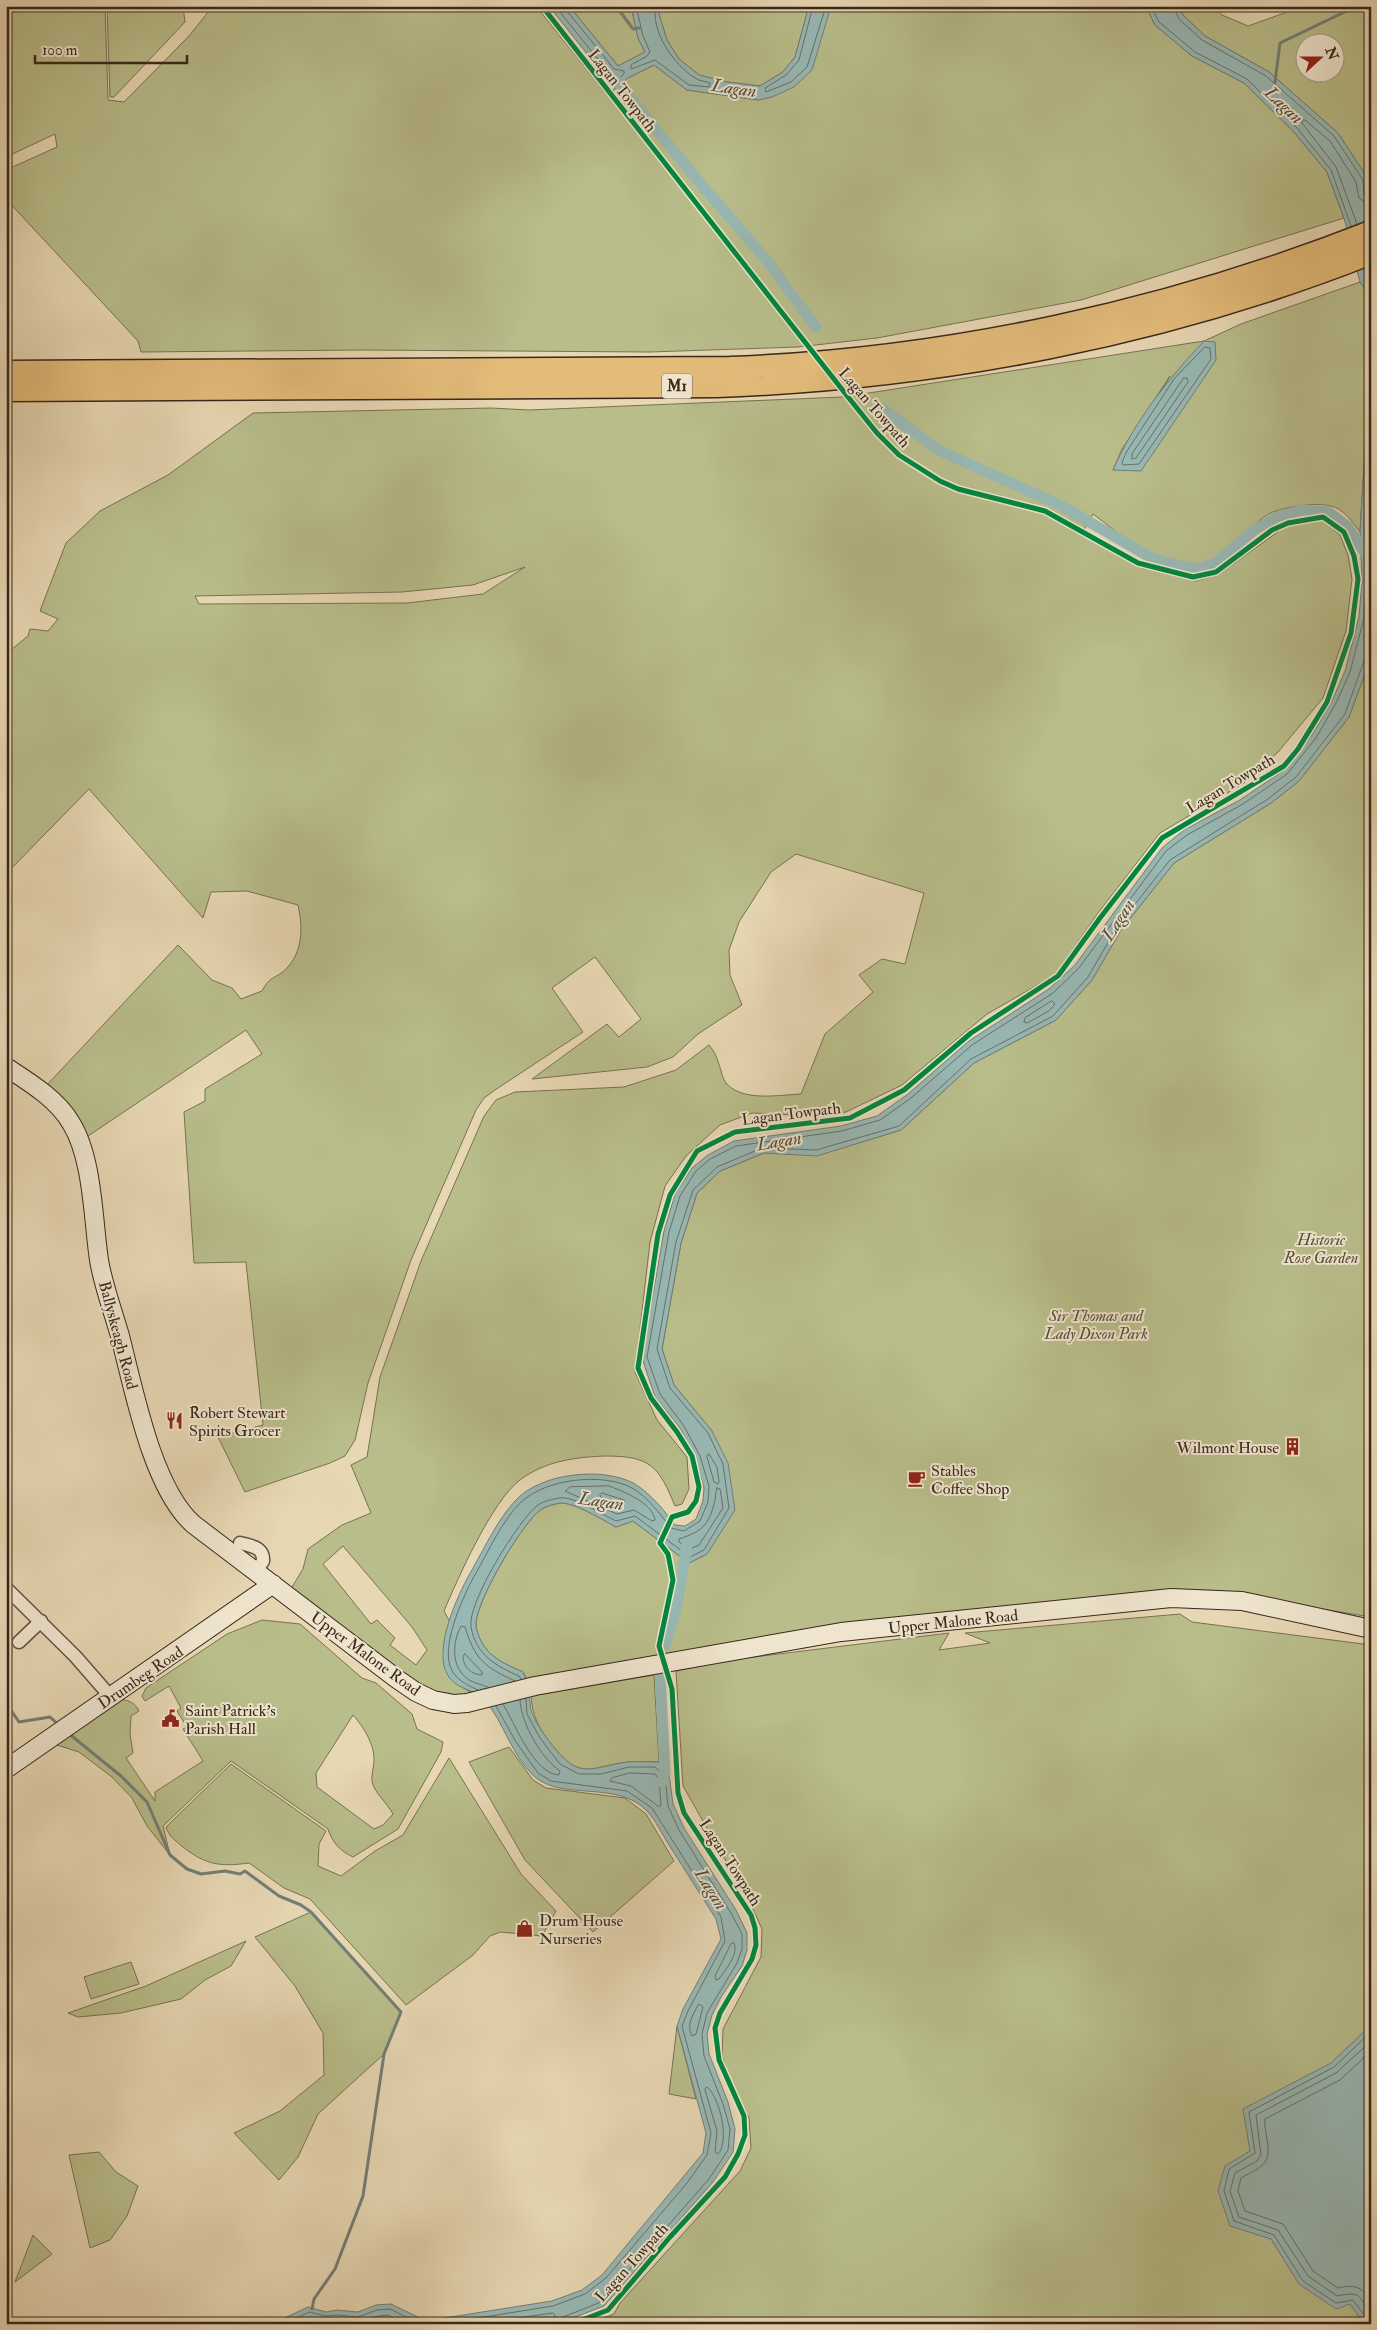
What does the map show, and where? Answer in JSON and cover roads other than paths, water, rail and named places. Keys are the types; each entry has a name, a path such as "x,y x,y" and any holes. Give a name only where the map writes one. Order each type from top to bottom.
{"highway":[{"name":"M1","path":"6,390 717,386 813,382 932,367 1093,337 1234,300 1332,258 1371,232"},
{"name":"M1","path":"6,372 647,368 790,365 972,342 1093,319 1224,284 1332,258 1371,253"}],"main road":[{"name":"Ballyskeagh Road","path":"6,1067 52,1101 71,1123 81,1144 94,1215 100,1262 144,1423 167,1491 174,1504 188,1520 273,1584"},
{"name":"Drumbeg Road","path":"6,1769 273,1584"},
{"name":"Upper Malone Road","path":"273,1584 416,1692 443,1702 467,1703 536,1686 841,1632 1171,1598 1242,1601 1371,1629"}],"street":[{"path":"240,1543 262,1551 263,1561 256,1572"},
{"path":"6,1588 75,1656 110,1696"},
{"path":"19,1642 41,1621"}],"water":[{"name":"Lagan","path":"549,6 569,6 618,66 645,52 638,38 631,6 661,6 659,14 667,40 679,59 699,75 727,82 760,86 783,72 795,57 809,6 831,6 812,70 794,87 772,97 759,100 687,90 654,65 628,78 615,89"},
{"name":"Lagan","path":"1146,6 1177,6 1183,15 1205,36 1269,72 1338,133 1368,179 1368,193 1371,198 1371,305 1367,291 1360,282 1344,218 1327,172 1293,131 1244,83 1192,56 1155,25"},
{"path":"1204,341 1215,342 1216,360 1141,471 1113,470 1131,435 1153,402"},
{"name":"Lagan","path":"1371,349 1371,657 1349,717 1299,781 1271,803 1174,863 1121,930 1092,980 1056,1020 974,1063 901,1130 817,1156 764,1153 720,1171 697,1193 681,1243 662,1349 674,1385 712,1431 728,1463 735,1510 707,1554 689,1563 633,1521 616,1527 573,1505 560,1503 548,1506 534,1516 512,1545 482,1602 476,1627 483,1644 493,1656 523,1672 527,1683 532,1713 544,1734 562,1757 579,1768 587,1769 628,1762 659,1762 669,1774 673,1804 684,1828 736,1910 747,1933 747,1950 742,1966 721,1997 712,2015 707,2034 709,2054 728,2102 735,2129 733,2152 713,2182 604,2306 557,2324 272,2324 308,2307 326,2312 337,2310 358,2312 376,2305 391,2304 420,2318 438,2319 552,2301 582,2290 602,2275 703,2153 706,2133 677,2026 683,2009 721,1939 716,1919 654,1819 636,1802 606,1793 559,1788 546,1784 526,1768 484,1699 456,1684 447,1674 443,1654 451,1615 467,1578 504,1515 516,1500 527,1491 556,1478 590,1474 622,1478 635,1484 647,1493 675,1525 685,1526 696,1519 703,1501 704,1488 695,1458 680,1428 655,1397 642,1358 664,1231 675,1194 692,1168 708,1155 734,1141 841,1126 877,1116 908,1094 969,1041 1049,989 1075,965 1162,848 1184,830 1240,800 1283,771 1312,735 1332,701 1345,671 1359,617 1362,580 1360,532"},
{"path":"1371,2025 1371,2324 1364,2324 1350,2304 1336,2309 1299,2284 1271,2239 1230,2226 1218,2191 1225,2166 1250,2151 1243,2109 1331,2063"}],"waterway":[{"path":"616,6 633,29 639,28"},
{"name":"Lagan","path":"1275,82 1280,43 1357,6"},
{"path":"611,75 764,257 816,327"},
{"path":"882,408 938,450 1060,505 1150,557 1178,566 1200,569 1217,562 1254,530 1277,517 1302,510 1328,512 1348,527 1371,562"},
{"path":"665,1645 676,1609 687,1545"},
{"path":"660,1674 665,1772 662,1782"},
{"path":"6,1703 19,1722 50,1717 60,1726"},
{"path":"68,1733 121,1776 147,1802 170,1855 187,1869 201,1874 225,1871 240,1874 245,1871 279,1896 301,1905 311,1912 401,2012 384,2054 363,2196 335,2269 314,2299 312,2309"}],"place":[{"name":"Robert Stewart Spirits Grocer","path":"175,1421"},
{"name":"Wilmont House","path":"1293,1447"},
{"name":"Stables Coffee Shop","path":"917,1479"},
{"name":"Saint Patrick's Parish Hall","path":"171,1719"},
{"name":"Drum House Nurseries","path":"525,1929"}],"park label":[{"name":"Historic Rose Garden","path":"1321,1248"},
{"name":"Sir Thomas and Lady Dixon Park","path":"1096,1324"}]}
